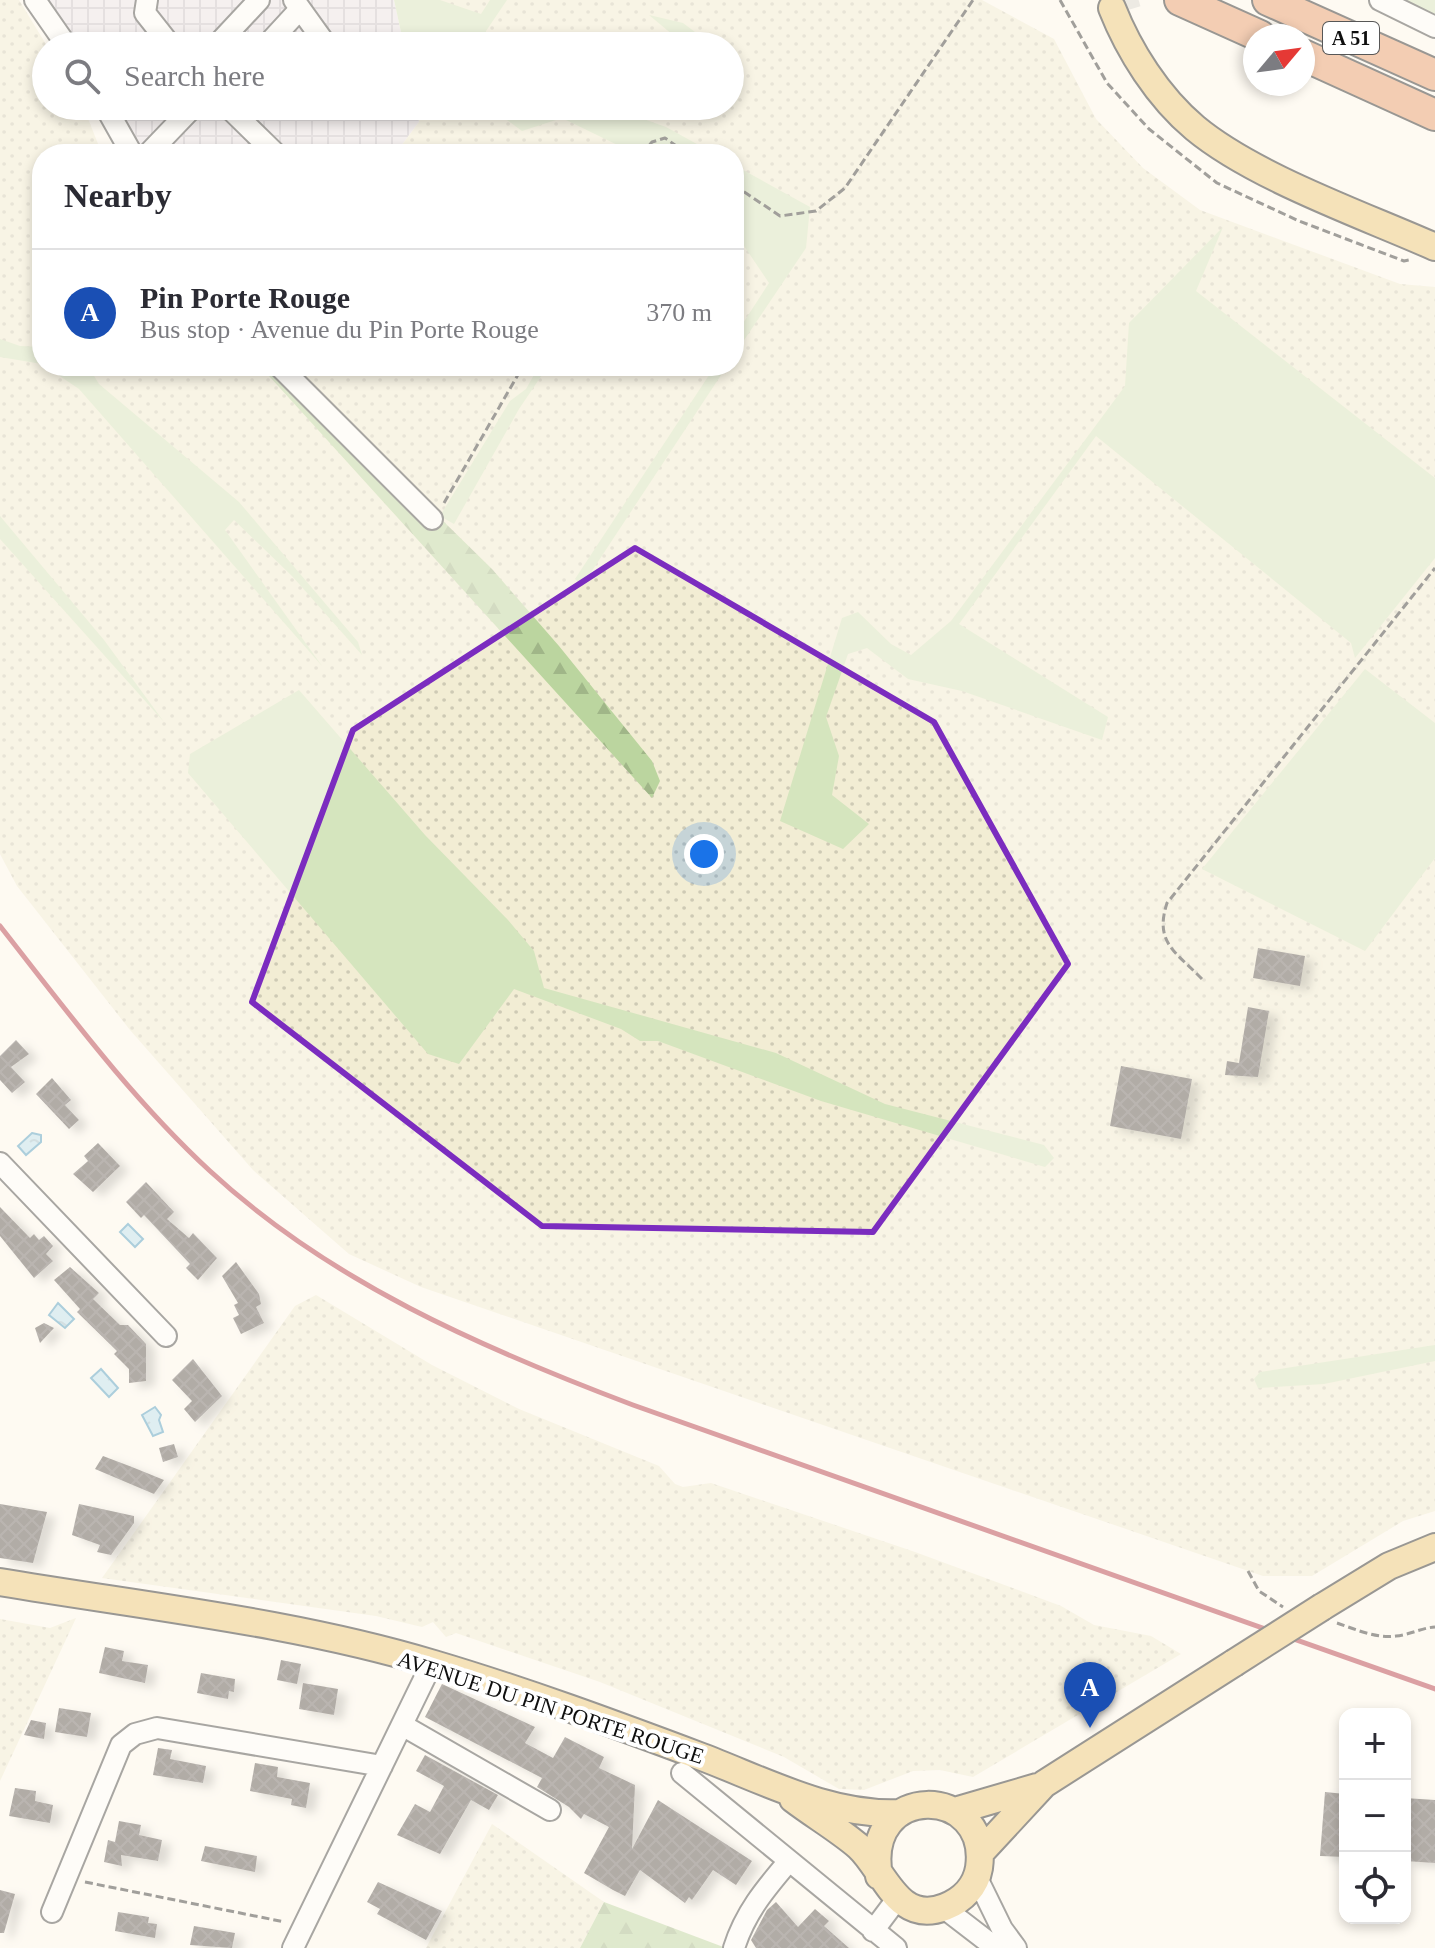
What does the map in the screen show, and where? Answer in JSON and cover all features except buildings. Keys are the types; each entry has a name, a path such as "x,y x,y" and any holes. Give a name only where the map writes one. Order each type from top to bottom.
{"highway":[{"path":"1180,0 1243,28"},
{"name":"A 51","path":"1268,0 1435,75"},
{"name":"A 51","path":"1315,60 1435,115"}],"main road":[{"path":"1120,9 1157,64 1196,110 1238,143 1364,216 1435,247"},
{"path":"982,1851 1044,1784 1389,1566 1435,1547"},
{"name":"AVENUE DU PIN PORTE ROUGE","path":"0,1582 303,1633 432,1663 613,1724 779,1789 858,1811 899,1813"},
{"path":"955,1811 973,1827 982,1851 977,1878 967,1894 944,1908 922,1910 897,1899 879,1876 876,1856 885,1826 899,1813 922,1804 955,1811 1044,1784"},
{"name":"AVENUE DU PIN PORTE ROUGE","path":"779,1789 860,1848 879,1876"}],"street":[{"path":"35,0 57,32"},
{"path":"147,0 145,13 160,32"},
{"path":"229,32 259,0"},
{"path":"1380,0 1435,27"},
{"path":"277,32 297,5 317,32"},
{"path":"113,120 126,144"},
{"path":"158,144 181,120"},
{"path":"241,120 266,144"},
{"path":"289,376 432,519"},
{"path":"0,1163 166,1336"},
{"path":"293,1948 432,1663"},
{"path":"402,1725 550,1810"},
{"path":"52,1912 121,1745 135,1734 157,1728 382,1766"},
{"name":"AVENUE DU PIN PORTE ROUGE","path":"682,1773 896,1948"},
{"path":"734,1948 742,1922 758,1896 789,1861"},
{"path":"977,1878 1002,1929 1016,1948"},
{"path":"873,1931 897,1899"},
{"path":"944,1908 996,1948"}],"path":[{"path":"744,192 780,216 816,211 845,188 973,0"},
{"path":"650,144 665,138 674,144"},
{"path":"432,519 462,477 518,376"},
{"path":"1202,979 1164,940 1161,920 1167,903 1435,568"},
{"path":"66,1878 273,1918 303,1928"}],"highlighted area":[{"path":"635,548 934,722 1068,964 873,1232 542,1226 252,1002 353,730"}],"shaded area":[{"path":"0,0 19,0 38,32 32,32 32,120 89,120 98,144 32,144 32,376 744,376 744,144 402,144 419,120 744,120 744,32 419,32 419,0 982,0 1054,39 1096,119 1143,168 1200,210 1400,284 1435,287 1435,1511 1403,1521 1312,1576 1263,1576 421,1287 349,1254 253,1170 130,1030 17,886 0,854"},
{"path":"46,0 394,0 401,32 68,32"},
{"path":"124,120 419,122 402,144 139,144"},
{"path":"316,1295 432,1365 519,1409 659,1466 675,1484 683,1487 711,1483 915,1552 1061,1606 1094,1625 1151,1636 1181,1654 973,1777 940,1770 913,1771 864,1790 839,1789 784,1757 600,1682 456,1633 446,1637 433,1622 422,1627 376,1616 102,1578 295,1306"},
{"path":"76,1618 0,1781 0,1619 50,1628"},
{"path":"492,1824 604,1902 580,1948 426,1948"}],"green space":[{"path":"394,0 440,0 481,14 490,0 507,0 486,32 401,32"},
{"path":"1393,0 1435,0 1435,20"},
{"path":"649,15 683,23 695,32 669,32"},
{"path":"507,120 556,120 522,131"},
{"path":"566,120 646,120 697,144 615,144"},
{"path":"744,171 810,207 806,248 744,340 744,322 769,283 744,246"},
{"path":"1223,227 1196,291 1435,478 1435,558 1355,658 1351,643 1096,436 959,624 1108,717 1102,740 962,691 908,679 867,648 848,654 826,717 839,756 832,795 869,824 843,849 780,821 842,618 858,612 891,644 911,655 951,621 1125,386 1129,323"},
{"path":"0,339 32,347 32,362 0,357"},
{"path":"60,376 94,376 99,384 239,502 358,642 362,655 292,576 234,520 225,530 322,666 79,389"},
{"path":"269,376 282,376 424,521 442,520 492,569 652,761 660,781 652,798"},
{"path":"533,376 541,376 519,409 454,524 440,516 510,401 526,389"},
{"path":"708,376 720,376 582,586 575,579"},
{"path":"0,516 104,640 164,722 0,539"},
{"path":"1365,669 1435,723 1435,858 1365,951 1202,869"},
{"path":"299,690 425,835 534,951 544,988 776,1053 885,1104 1044,1145 1054,1158 1045,1167 821,1101 658,1041 640,1041 621,1029 514,989 459,1064 428,1054 188,773 190,754"},
{"path":"1435,1345 1435,1361 1324,1384 1258,1388 1254,1379 1260,1372"},
{"path":"604,1902 726,1948 580,1948"}],"water":[{"path":"32,1133 41,1135 41,1142 26,1155 18,1146"},
{"path":"128,1224 143,1239 135,1247 120,1232"},
{"path":"58,1303 74,1319 65,1328 49,1315"},
{"path":"101,1369 118,1388 109,1397 91,1378"},
{"path":"155,1407 161,1415 159,1420 163,1432 153,1436 142,1415"}],"tunnel":[{"path":"1125,0 1128,10"}],"railway":[{"path":"0,926 126,1084 210,1171 256,1211 305,1246 410,1308 520,1360 633,1405 1435,1689"}],"place":[{"name":"Pin Porte Rouge","path":"1090,1728"}]}
